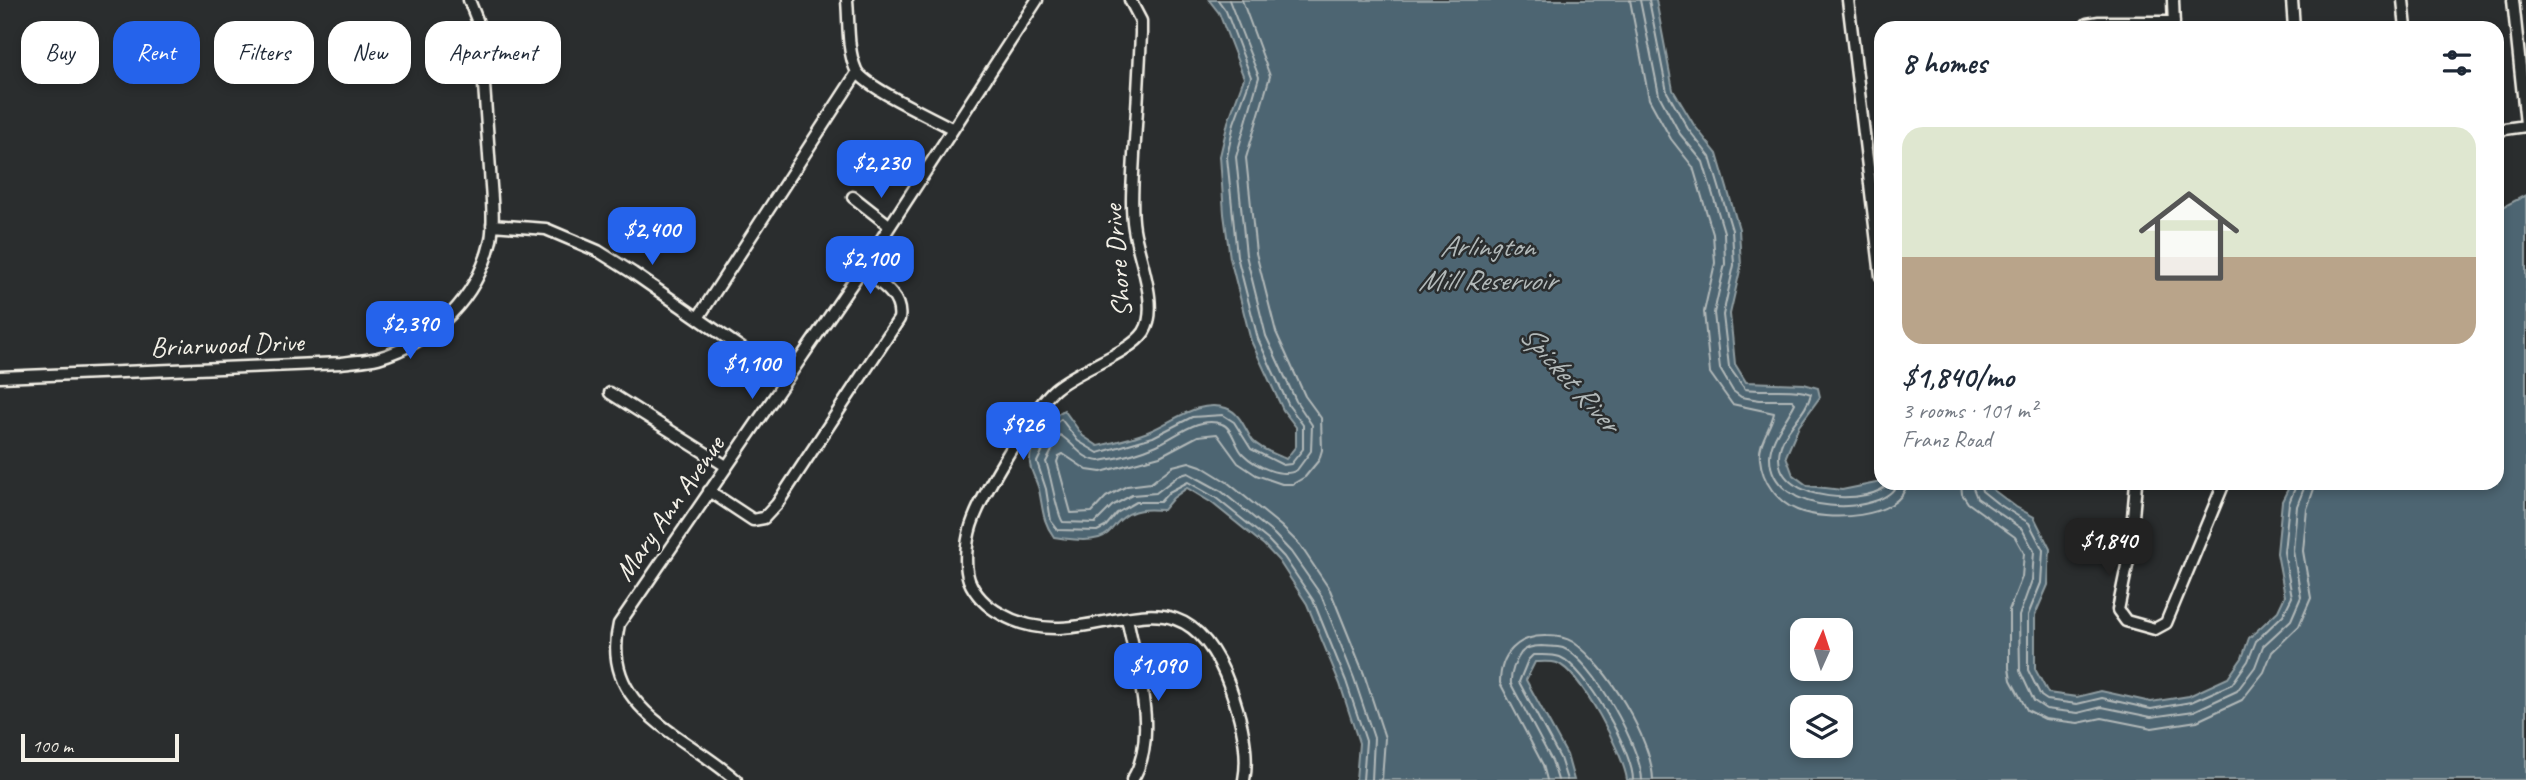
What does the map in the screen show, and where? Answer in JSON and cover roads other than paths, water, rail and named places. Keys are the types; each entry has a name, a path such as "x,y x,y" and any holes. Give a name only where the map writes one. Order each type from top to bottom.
{"street":[{"name":"Briarwood Drive","path":"0,377 315,365 378,358 412,344 452,314 480,273 492,225 481,42 477,19 469,0"},
{"path":"847,0 852,52 858,73 872,85 953,128"},
{"name":"Mary Ann Avenue","path":"736,780 636,705 624,684 617,646 619,624 862,269 1037,0"},
{"name":"Shore Drive","path":"1130,0 1141,21 1132,213 1148,290 1148,324 1136,340 1066,381 1046,398 979,506 970,530 968,577 975,591 988,605 1010,619 1034,627 1060,629 1147,613 1172,617 1199,634 1224,671 1237,705 1245,752 1244,780"},
{"path":"1848,0 1874,217"},
{"path":"2173,0 2174,21"},
{"path":"2292,0 2294,21"},
{"path":"2403,0 2405,21"},
{"path":"2504,129 2526,125 2513,0"},
{"path":"698,318 858,73"},
{"path":"853,197 890,226"},
{"path":"492,225 547,229 583,243 627,268 786,379"},
{"path":"709,491 753,520 759,520 769,514 893,330 900,310 891,293 862,269"},
{"path":"610,393 726,466"},
{"path":"2135,490 2130,551 2118,610 2126,621 2155,629 2162,628 2166,623 2221,490"},
{"path":"1127,618 1143,702 1145,728 1144,752 1132,780"}],"water":[{"name":"Arlington Mill Reservoir","path":"1209,0 1656,0 1673,90 1694,125 1717,154 1739,229 1741,266 1730,314 1735,364 1746,382 1804,384 1818,388 1820,397 1799,426 1786,456 1793,475 1808,486 1842,490 1874,483 1874,490 1993,490 2034,517 2050,549 2048,585 2035,615 2035,669 2048,693 2077,697 2101,691 2151,702 2189,696 2228,678 2242,658 2249,638 2278,611 2285,596 2277,553 2282,501 2288,490 2504,490 2504,206 2526,195 2526,780 1627,780 1610,734 1578,682 1557,663 1535,662 1526,680 1567,755 1574,780 1356,780 1359,743 1340,684 1307,604 1279,561 1264,545 1212,503 1187,488 1163,510 1130,513 1103,537 1082,540 1054,537 1045,520 1030,464 1032,448 1041,432 1064,410 1083,436 1098,446 1144,433 1187,412 1216,406 1231,410 1253,441 1264,449 1286,459 1296,446 1296,427 1283,410 1251,341 1230,258 1220,156 1228,122 1244,78 1219,13"}],"water label":[{"name":"Spicket River","path":"1570,378"}]}
